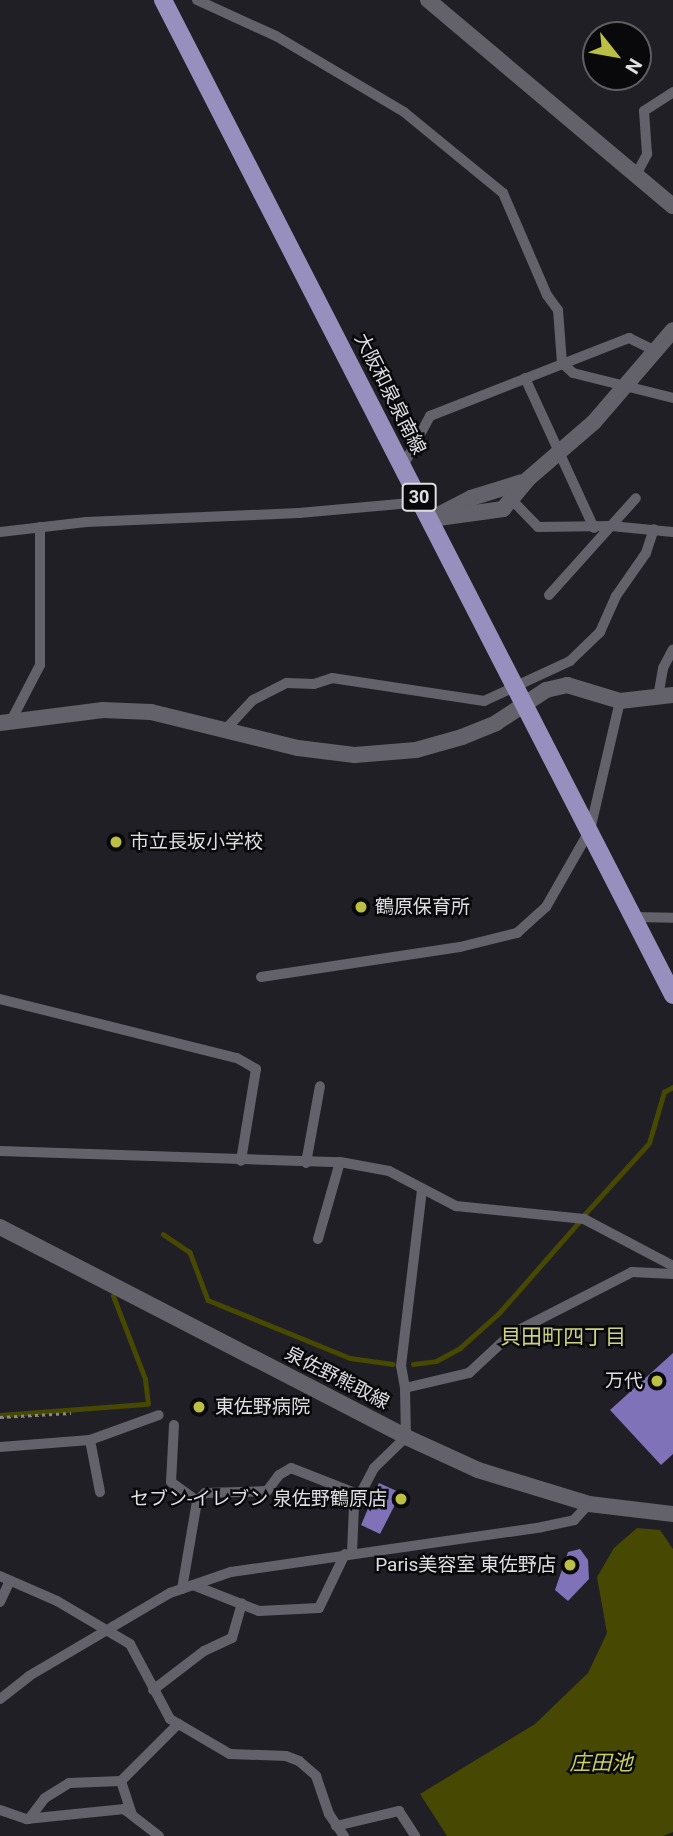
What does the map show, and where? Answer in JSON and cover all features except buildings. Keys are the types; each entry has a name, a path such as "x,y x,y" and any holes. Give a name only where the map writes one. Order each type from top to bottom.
{"main road":[{"name":"大阪和泉泉南線","path":"163,0 673,995"}],"street":[{"path":"197,0 276,36 404,112 503,193 547,295 558,310 562,363 573,373 673,398"},
{"path":"428,0 673,206"},
{"path":"636,175 647,155 644,111 673,93"},
{"path":"431,519 503,509 528,479 594,422 652,349 673,330"},
{"path":"403,466 430,416 629,338 652,349"},
{"path":"525,378 594,528"},
{"path":"431,519 445,509 528,479"},
{"path":"549,596 636,498"},
{"path":"511,499 538,527 611,526 673,532"},
{"path":"0,532 40,527 422,502"},
{"path":"6,721 40,665 40,527"},
{"path":"225,730 253,700 287,683 314,684 332,678 484,701 514,683 570,661 586,649 600,632 616,596 635,574 654,529"},
{"path":"6,721 103,710 151,712 298,748 355,755 416,750 496,723 546,690 567,685 620,701 666,696 663,668 673,649"},
{"path":"261,977 460,947 517,933 546,906 590,830 620,701"},
{"path":"634,917 673,918"},
{"path":"1,1002 237,1058 256,1069 241,1161"},
{"path":"306,1163 320,1086"},
{"path":"0,1151 241,1161 340,1162 389,1171 456,1206 584,1219 673,1266"},
{"path":"318,1239 340,1162"},
{"path":"187,1587 242,1603 259,1611 319,1608 348,1554 354,1506 374,1468 406,1437 405,1388 401,1366 422,1189"},
{"name":"泉佐野熊取線","path":"0,1227 406,1437 491,1474 589,1504 673,1514"},
{"path":"405,1388 469,1373 511,1334 632,1272 673,1274"},
{"path":"0,1447 90,1440 159,1415"},
{"path":"174,1425 171,1482 197,1501"},
{"path":"90,1440 100,1492"},
{"path":"187,1587 197,1501 205,1493 267,1491 279,1475 291,1468 360,1495"},
{"path":"0,1699 5,1691 187,1587 231,1572 542,1527 574,1520 589,1504"},
{"path":"0,1602 5,1578 111,1629 130,1644 170,1719 230,1754 286,1756 299,1761 316,1776 336,1826 344,1836"},
{"path":"153,1690 204,1651 232,1638 242,1603"},
{"path":"29,1819 44,1798 69,1783 121,1781 178,1724"},
{"path":"121,1781 132,1814"},
{"path":"0,1810 29,1819 124,1809 159,1836"},
{"path":"336,1826 399,1811 415,1836"}],"path":[{"path":"0,1417 71,1413"}],"water":[{"name":"庄田池","path":"637,1528 660,1530 673,1549 673,1832 663,1836 447,1836 420,1794 535,1724 588,1673 607,1633 597,1577 614,1548"}],"waterway":[{"path":"584,1215 649,1143 664,1092 673,1087"},
{"path":"413,1364 436,1361 460,1348 499,1313 578,1223"},
{"path":"163,1234 190,1252 208,1300 350,1358 393,1364"},
{"path":"0,1415 148,1404 145,1379 113,1296"}],"place":[{"name":"市立長坂小学校","path":"116,842"},
{"name":"鶴原保育所","path":"361,907"},
{"name":"万代","path":"657,1381"},
{"name":"東佐野病院","path":"199,1407"},
{"name":"セブン-イレブン 泉佐野鶴原店","path":"401,1499"},
{"name":"Paris美容室 東佐野店","path":"570,1565"}],"district":[{"name":"貝田町四丁目","path":"563,1337"}]}
